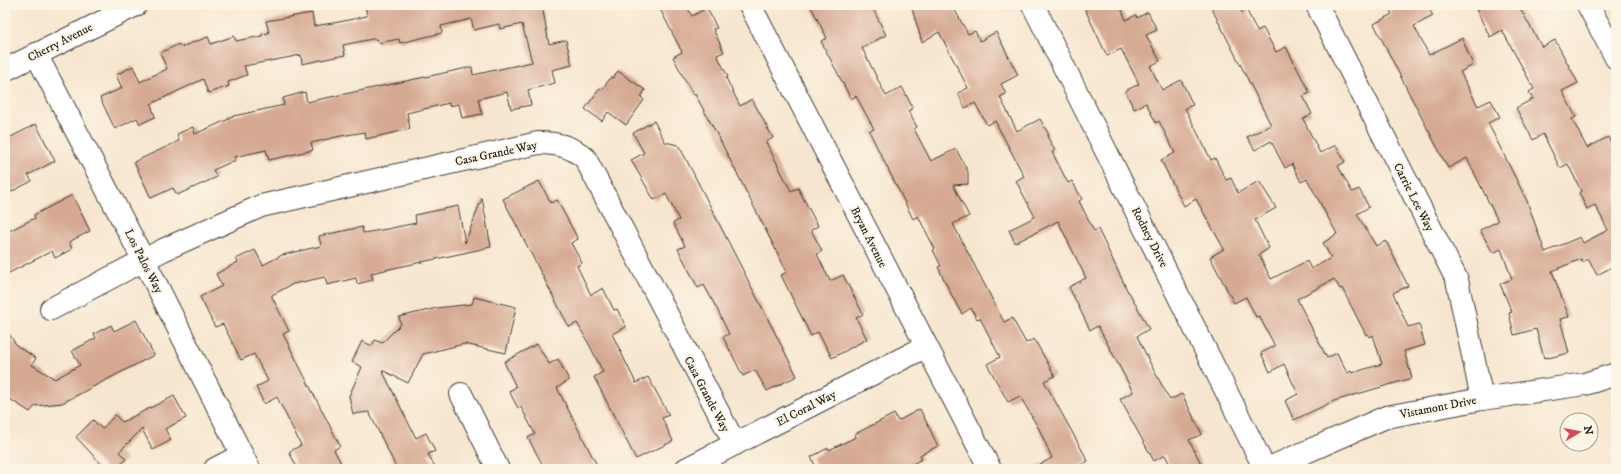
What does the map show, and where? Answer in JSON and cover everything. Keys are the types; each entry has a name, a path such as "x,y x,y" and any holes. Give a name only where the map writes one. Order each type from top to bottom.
{"street":[{"name":"Bryan Avenue","path":"750,5 925,347 990,469"},
{"name":"Rodney Drive","path":"1033,5 1266,469"},
{"name":"Carrie Lee Way","path":"1317,5 1457,280 1482,398"},
{"path":"1588,5 1616,58"},
{"name":"Cherry Avenue","path":"5,70 131,6"},
{"name":"Los Palos Way","path":"36,54 144,260 246,462"},
{"name":"Casa Grande Way","path":"51,309 144,260 261,206 538,143 564,145 578,152 585,158 735,444"},
{"name":"El Coral Way","path":"686,469 925,347"},
{"name":"Vistamont Drive","path":"1266,469 1386,417 1482,398 1585,384 1616,374"},
{"path":"461,394 498,469"},
{"path":"215,469 246,462"}],"building":[{"path":"365,5 542,5 549,44 566,40 572,65 552,70 555,83 528,90 531,105 511,109 507,92 478,99 482,114 462,118 459,104 449,106 449,103 407,113 410,129 366,139 365,132 341,136 311,143 313,150 269,160 266,150 234,157 236,160 213,170 217,177 177,195 173,188 151,198 134,162 179,141 177,134 193,127 195,134 229,119 229,117 284,105 283,98 305,92 307,102 472,67 473,75 532,62 522,24 500,29 499,24 474,30 471,19 441,26 442,33 400,43 399,39 378,43 376,39 372,39 343,45 345,55 302,64 301,55 244,66 247,75 228,82 229,86 208,93 203,79 151,104 155,117 140,124 137,118 115,129 100,98 122,88 116,75 133,66 140,82 167,69 160,53 179,44 181,47 208,37 211,44 234,36 236,41 262,36 262,34 269,33 266,21 312,13 314,26 339,22 367,16"},
{"path":"658,5 686,5 692,16 707,8 717,28 713,29 724,52 717,55 728,77 726,78 740,106 752,99 773,138 766,142 791,191 798,188 818,226 811,230 822,251 817,254 830,281 843,275 863,314 856,318 867,339 832,358 818,332 811,336 781,275 787,272 719,138 695,94 693,95 673,57 682,52"},
{"path":"810,5 871,5 886,35 862,48 886,96 902,87 913,108 908,111 917,127 914,129 931,161 956,149 968,172 968,184 953,185 969,216 953,224 1004,322 1012,318 1026,343 1034,339 1042,353 1055,376 1044,381 1088,461 1073,469 1031,469 1052,458 1040,431 1020,396 1008,402 987,364 1000,357 980,318 977,319 971,308 962,314 953,298 938,267 941,266 933,250 935,249 918,216 913,219 869,131 874,129 856,96 851,99 821,41 827,38"},
{"path":"911,5 952,5 968,34 975,31 980,41 996,32 1018,75 1001,84 1006,94 1000,97 1017,131 1040,119 1049,135 1047,136 1055,151 1052,152 1068,183 1072,181 1082,199 1079,201 1094,231 1098,229 1128,292 1149,329 1137,336 1150,363 1170,400 1182,394 1202,434 1189,440 1204,469 1172,469 1165,455 1154,461 1120,399 1133,392 1098,326 1090,330 1069,287 1086,278 1058,221 1015,243 1009,230 1035,217 1016,181 1024,176 995,121 987,125 975,103 965,108 958,93 968,88 939,32 922,42"},
{"path":"1083,5 1120,5 1126,20 1136,15 1137,18 1148,12 1157,30 1146,35 1160,61 1150,66 1162,90 1181,80 1193,105 1185,108 1211,160 1215,158 1226,180 1231,178 1238,193 1259,181 1276,208 1255,220 1269,248 1259,255 1271,279 1307,261 1311,269 1331,258 1323,243 1337,234 1307,179 1301,182 1292,164 1285,168 1271,141 1255,150 1247,137 1271,125 1210,5 1238,5 1242,13 1247,11 1257,31 1263,28 1276,52 1286,47 1310,93 1303,96 1312,114 1303,119 1320,153 1336,145 1345,162 1338,166 1352,192 1359,189 1369,207 1357,214 1376,246 1386,241 1408,286 1393,293 1408,327 1419,324 1425,345 1404,351 1412,378 1334,401 1294,420 1285,401 1298,394 1284,364 1270,372 1261,353 1275,346 1259,316 1256,317 1246,297 1234,303 1210,257 1224,249 1196,199 1184,206 1161,160 1175,153 1159,121 1156,123 1146,103 1134,109 1125,91 1139,84 1121,49 1107,56","holes":["1334,279 1340,289 1342,288 1366,335 1368,334 1370,337 1373,335 1382,364 1352,373 1351,371 1347,373 1337,353 1327,358 1297,299"]},
{"path":"1387,5 1427,5 1433,16 1414,26 1429,55 1462,38 1473,65 1460,72 1478,106 1491,100 1500,117 1488,123 1527,201 1545,252 1580,237 1583,243 1608,230 1595,205 1587,209 1579,193 1581,191 1568,164 1560,168 1543,134 1533,140 1516,108 1533,99 1529,92 1534,89 1502,30 1490,37 1474,5 1518,5 1542,47 1555,40 1578,83 1562,91 1576,117 1572,119 1587,148 1608,137 1616,153 1616,265 1597,275 1588,259 1582,262 1581,259 1552,271 1569,317 1560,319 1569,353 1544,358 1536,329 1514,335 1509,313 1512,312 1500,284 1512,279 1501,249 1493,253 1480,230 1498,221 1467,158 1448,168 1412,99 1374,24 1392,14"},
{"path":"618,71 645,90 641,97 644,100 626,125 608,112 602,121 585,109 600,88 602,90 611,77 613,78"},
{"path":"654,121 665,142 678,145 684,155 797,376 767,391 755,370 743,376 723,337 729,334 717,309 704,285 698,288 678,249 685,246 673,223 679,220 666,194 654,200 631,160 644,153 633,133"},
{"path":"36,124 55,161 28,175 32,181 5,195 5,140"},
{"path":"539,181 551,203 557,200 578,239 571,243 582,263 577,266 591,295 603,288 614,310 617,309 626,327 612,334 636,383 648,377 669,415 662,418 673,441 636,459 594,377 603,372 590,346 577,323 569,327 503,199"},
{"path":"72,195 90,231 69,242 72,249 55,258 52,251 5,275 5,233 35,218 34,215"},
{"path":"482,198 491,247 371,273 373,280 357,284 356,278 327,285 325,277 293,284 272,295 289,331 283,334 340,446 334,450 344,469 298,469 289,452 301,445 277,397 264,404 256,387 268,381 254,354 241,360 223,324 215,327 200,297 222,286 216,274 238,262 236,259 255,250 263,265 282,255 321,246 319,236 362,227 363,233 416,223 415,215 458,206 465,243"},
{"path":"474,297 516,307 506,353 464,344 423,354 408,383 382,370 416,438 426,433 435,451 428,454 436,469 397,469 369,412 353,414 349,396 362,367 352,362 362,341 372,346 375,340 382,343 401,324 399,317 437,308 472,304"},
{"path":"136,320 154,355 62,403 35,406 30,412 5,396 5,328 17,346 36,358 32,365 55,379 80,365 72,351 96,338 94,334 111,325 114,331"},
{"path":"537,344 549,364 558,359 569,380 557,388 599,469 545,469 528,438 535,434 521,407 518,408 509,391 516,387 504,362"},
{"path":"174,396 186,418 165,429 171,440 153,450 142,429 119,452 126,459 117,469 106,469 76,437 93,420 102,429 115,415 122,422"},
{"path":"920,409 938,446 920,455 922,459 903,469 817,469 811,457 828,448 829,450 856,437 855,434 894,414 898,421"}]}
